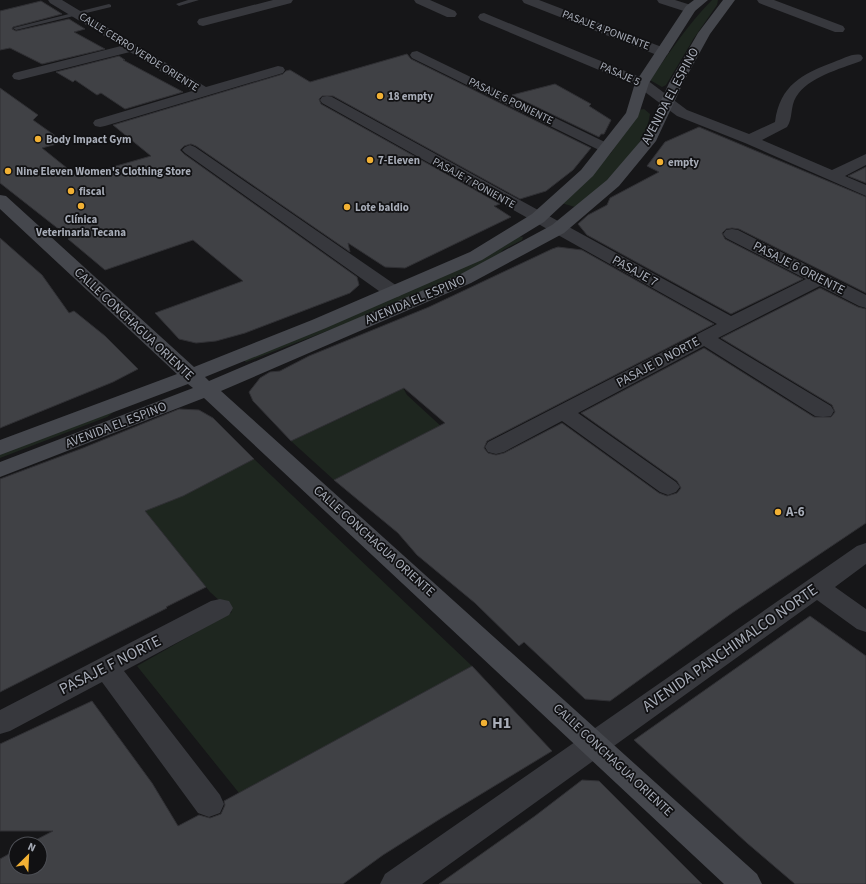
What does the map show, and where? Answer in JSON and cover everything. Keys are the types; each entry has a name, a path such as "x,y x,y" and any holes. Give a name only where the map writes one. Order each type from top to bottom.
{"main road":[{"name":"AVENIDA EL ESPINO","path":"0,448 198,383 465,279 558,229 613,183 650,138 676,83 704,34 729,0"},
{"name":"AVENIDA EL ESPINO","path":"0,470 198,383 319,324 476,256 538,218 587,173 633,114 642,83 662,52 696,5"},
{"name":"CALLE CONCHAGUA ORIENTE","path":"0,200 198,383 595,743 746,884"}],"street":[{"name":"CALLE CERRO VERDE ORIENTE","path":"54,0 204,92"},
{"path":"204,22 287,0"},
{"path":"420,0 451,14"},
{"name":"PASAJE 4 PONIENTE","path":"528,0 662,52"},
{"path":"663,0 696,5"},
{"path":"763,0 839,29"},
{"name":"PASAJE 5","path":"484,17 642,83 682,113 750,140 866,191"},
{"path":"20,76 130,48"},
{"name":"PASAJE 6 PONIENTE","path":"416,55 606,148"},
{"path":"750,140 782,124 785,104 797,85 822,72 856,58"},
{"path":"100,123 278,70"},
{"name":"PASAJE 7 PONIENTE","path":"327,100 538,218"},
{"path":"190,150 393,292"},
{"path":"832,176 866,159"},
{"name":"PASAJE 7","path":"538,218 730,324"},
{"name":"PASAJE 6 ORIENTE","path":"732,234 866,302"},
{"name":"PASAJE D NORTE","path":"496,447 730,324 820,279"},
{"path":"704,338 823,412"},
{"path":"563,412 668,487"},
{"name":"AVENIDA PANCHIMALCO NORTE","path":"396,884 866,552"},
{"path":"817,587 866,622"},
{"name":"PASAJE F NORTE","path":"0,723 220,608"},
{"path":"106,668 209,804"}],"lane":[{"path":"179,4 196,0"},
{"path":"16,28 109,6"}],"shaded area":[{"path":"712,0 718,0 717,5 694,38 666,85 662,87 650,80 687,28"},
{"path":"644,109 650,114 640,141 610,178 575,207 558,202 588,177 611,153 639,110"},
{"path":"517,236 523,237 522,240 503,250 496,258 444,283 340,326 246,362 242,359"},
{"path":"402,386 407,395 444,429 334,480 291,441 369,405"},
{"path":"115,411 107,417 0,458 0,450"},
{"path":"254,459 472,666 239,793 137,666 232,612 210,592 145,511"}],"building":[{"path":"41,1 62,14 13,27 12,29 16,31 69,19 85,29 74,32 105,49 42,64 10,48 0,50 0,11"},
{"path":"407,54 411,59 591,148 573,170 546,191 520,199 333,96 322,96 319,99 321,104 500,204 494,206 511,217 405,268 385,267 348,243 350,252 196,146 191,144 184,146 180,150 184,154 357,277 359,285 350,293 245,333 216,341 196,343 179,339 155,313 243,281 193,240 105,270 68,239 70,238 0,183 0,88 38,115 33,120 64,142 42,148 78,177 151,156 113,125 283,74 290,70 310,82"},
{"path":"119,56 125,60 123,60 183,92 125,109 101,93 97,95 75,80 73,82 56,72"},
{"path":"555,84 591,104 589,106 611,120 604,134 601,134 599,137 512,95"},
{"path":"699,127 866,197 866,293 739,229 732,228 726,229 722,233 725,239 803,279 731,314 587,235 578,224 588,215 607,205 610,198 659,172 647,166 665,142"},
{"path":"866,167 866,183 848,176"},
{"path":"0,238 42,275 69,313 74,311 105,336 138,369 113,382 0,428"},
{"path":"558,247 582,250 714,324 487,441 484,448 488,453 496,455 504,453 562,423 659,493 667,496 677,493 681,488 677,481 581,413 704,348 814,417 831,417 835,412 832,405 721,338 820,288 858,307 866,309 866,523 732,613 610,701 585,699 524,642 519,646 475,603 417,555 398,533 334,480 445,423 404,388 291,441 253,401 249,392 260,378 270,372 280,371 309,356 429,307"},
{"path":"179,409 199,410 213,418 254,459 183,496 145,511 206,587 0,692 0,479 83,448"},
{"path":"810,616 866,656 866,884 795,884 747,843 634,740"},
{"path":"472,666 552,751 383,855 343,884 0,884 0,859 8,854 8,876 48,876 48,836 43,836 53,831 0,831 0,744 92,701 152,783 178,826 199,815 210,818 221,814 225,805 224,801"},
{"path":"582,780 599,781 702,884 439,884 535,816"}],"place":[{"name":"18 empty","path":"380,96"},
{"name":"Body Impact Gym","path":"38,139"},
{"name":"7-Eleven","path":"370,160"},
{"name":"empty","path":"660,162"},
{"name":"Nine Eleven Women's Clothing Store","path":"8,171"},
{"name":"fiscal","path":"71,191"},
{"name":"Clínica Veterinaria Tecana","path":"81,206"},
{"name":"Lote baldio","path":"347,207"},
{"name":"A-6","path":"778,512"},
{"name":"H1","path":"484,723"}]}
